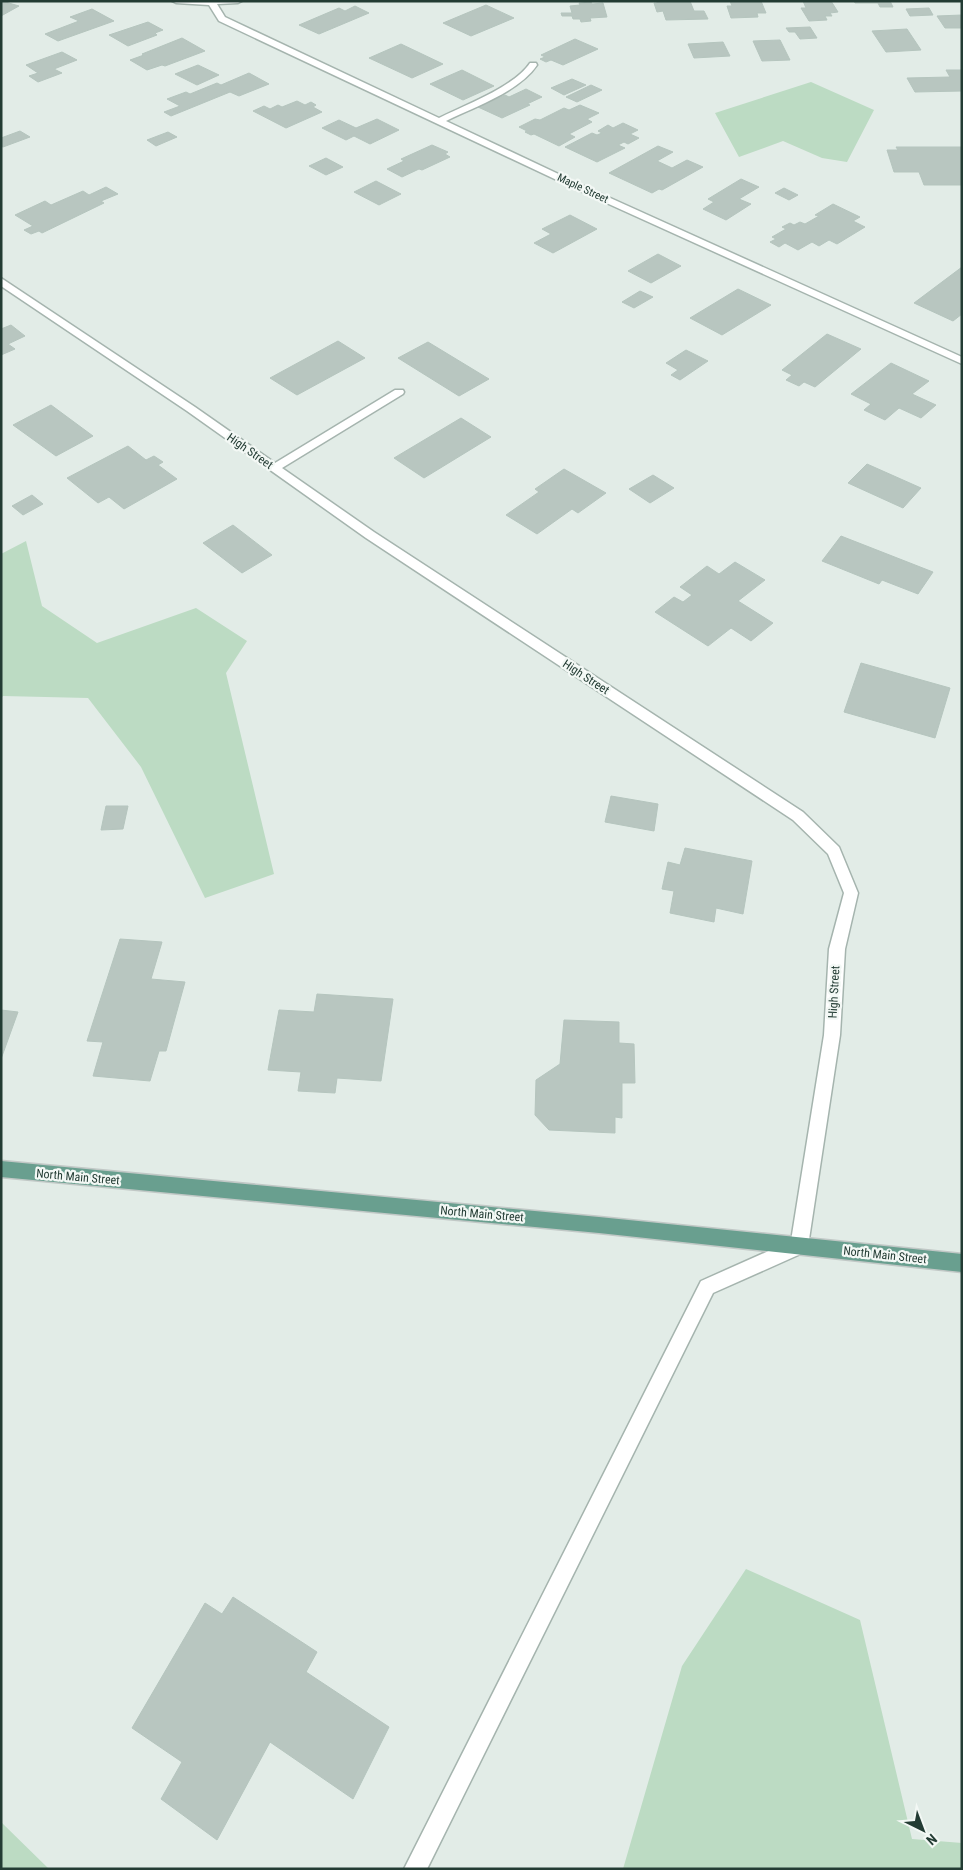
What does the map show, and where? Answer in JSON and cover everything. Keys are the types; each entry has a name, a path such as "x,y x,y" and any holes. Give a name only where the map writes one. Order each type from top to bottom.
{"main road":[{"name":"North Main Street","path":"1,1169 599,1225 962,1263"}],"street":[{"path":"176,1 212,3 238,1"},
{"name":"Maple Street","path":"212,3 222,19 439,121 962,361"},
{"path":"439,121 513,84 527,74 533,65"},
{"name":"High Street","path":"1,281 386,546 798,816 834,851 851,893 837,950 832,1034 799,1246"},
{"path":"274,468 399,392"},
{"path":"415,1869 707,1288 799,1246"}],"green space":[{"path":"811,82 874,110 847,162 822,158 783,141 739,157 715,113"},
{"path":"26,541 42,606 97,643 196,608 247,641 226,673 274,874 205,898 141,767 88,698 3,696 1,698 1,554"},
{"path":"746,1569 860,1620 912,1839 962,1843 962,1869 623,1869 682,1666"},
{"path":"1,1822 49,1869 1,1869"}],"building":[{"path":"2,1 19,6 1,16"},
{"path":"657,1 690,1 694,11 704,11 708,19 666,20 663,11 657,12 654,3 657,3"},
{"path":"730,1 761,1 766,13 757,13 758,17 731,18 727,6 732,6"},
{"path":"803,1 831,1 838,12 830,13 832,16 825,16 827,20 809,21 801,8 806,8"},
{"path":"854,1 890,1 893,7 880,7 878,3 855,3"},
{"path":"591,2 592,4 603,3 607,17 590,18 591,21 581,22 580,19 573,19 572,16 562,16 561,13 572,13 570,6"},
{"path":"486,5 514,18 471,36 443,23"},
{"path":"355,6 369,13 319,34 299,25 339,8 345,11"},
{"path":"929,8 933,15 910,16 906,9"},
{"path":"92,9 114,21 58,41 45,34 79,21 70,17"},
{"path":"962,15 962,28 945,28 937,16"},
{"path":"148,22 163,30 155,33 157,35 128,46 109,35"},
{"path":"810,27 817,38 800,39 795,32 789,32 786,28"},
{"path":"907,29 921,50 886,52 872,31"},
{"path":"182,38 205,51 165,66 162,65 147,70 130,60 144,55 142,54"},
{"path":"575,39 598,49 563,65 551,60 546,62 540,59 545,57 541,55"},
{"path":"780,40 790,60 762,61 753,41"},
{"path":"723,42 730,56 694,58 688,44"},
{"path":"401,44 443,64 412,78 369,58"},
{"path":"62,52 77,60 54,69 62,73 38,82 29,76 38,73 26,65"},
{"path":"198,65 219,75 197,85 175,74"},
{"path":"462,70 494,86 463,100 430,84"},
{"path":"946,70 962,70 962,91 915,92 907,78 950,77"},
{"path":"249,73 269,84 239,96 230,92 171,116 164,112 180,106 167,99 186,92 190,94 217,83 221,85"},
{"path":"572,79 586,85 564,95 551,88"},
{"path":"591,85 602,90 577,102 566,97"},
{"path":"526,89 542,97 527,104 530,105 502,118 478,107 505,95 509,97"},
{"path":"297,101 305,105 311,102 316,105 313,107 322,112 286,128 253,111 264,106 270,109 278,105 282,107"},
{"path":"580,105 599,113 587,119 592,122 569,134 575,137 559,146 534,134 531,135 519,127 535,119 540,120 564,108 569,110"},
{"path":"377,119 399,130 370,144 354,136 346,140 322,128 339,120 356,128"},
{"path":"623,123 638,130 630,134 639,138 628,144 624,142 618,145 625,148 597,162 565,147 592,133 597,135 602,133 598,131 608,125 613,128"},
{"path":"20,131 30,137 3,147 1,146 1,138"},
{"path":"168,132 177,137 156,146 147,140"},
{"path":"432,145 448,152 445,154 450,157 402,177 387,169 404,161 401,159"},
{"path":"658,146 673,152 657,161 672,168 687,160 703,167 662,190 659,189 652,193 609,173"},
{"path":"896,147 962,147 962,185 924,185 919,172 894,172 887,150 898,150"},
{"path":"326,158 343,167 326,175 309,166"},
{"path":"741,179 759,187 739,199 751,204 726,220 703,209 714,202 708,199"},
{"path":"376,181 401,194 379,205 354,192"},
{"path":"106,187 118,194 101,201 104,203 42,233 39,231 31,234 24,230 33,226 15,215 45,201 51,205 83,191 89,195"},
{"path":"784,188 798,195 789,200 775,193"},
{"path":"833,204 860,217 853,221 865,227 837,244 829,240 819,246 812,242 798,250 785,243 779,247 770,242 776,239 772,237 786,229 782,227 790,223 794,225 800,222 805,224 819,216 815,215"},
{"path":"570,215 597,229 553,253 534,243 551,234 542,229"},
{"path":"658,254 681,266 651,283 628,271"},
{"path":"962,267 962,314 953,321 914,303"},
{"path":"738,289 771,305 722,335 690,318"},
{"path":"640,291 653,297 634,308 622,302"},
{"path":"11,325 25,336 8,344 15,349 1,355 1,329"},
{"path":"827,334 861,349 815,387 804,382 799,386 786,380 792,375 782,370"},
{"path":"338,341 365,358 297,395 270,378"},
{"path":"428,342 489,379 459,396 398,358"},
{"path":"686,350 708,361 680,380 671,375 678,370 666,363"},
{"path":"891,363 929,381 912,394 936,405 921,418 899,408 885,420 864,410 871,404 851,394"},
{"path":"51,405 93,436 56,456 13,425"},
{"path":"461,418 491,437 424,478 394,458"},
{"path":"128,446 146,460 154,456 163,462 158,465 177,479 124,509 109,497 98,503 67,478"},
{"path":"867,464 921,488 903,508 848,483"},
{"path":"564,469 606,493 578,513 572,509 537,534 506,515 539,492 535,489"},
{"path":"653,475 674,488 650,503 629,489"},
{"path":"32,495 43,504 23,515 12,506"},
{"path":"233,525 272,555 242,573 203,543"},
{"path":"841,536 933,572 918,594 882,580 879,584 822,561"},
{"path":"735,562 765,580 738,601 773,623 751,641 731,628 708,646 655,612 674,597 683,602 692,595 680,587 707,566 719,574"},
{"path":"861,663 950,688 935,738 844,712"},
{"path":"611,796 658,804 654,831 605,822"},
{"path":"106,806 128,806 123,829 101,830"},
{"path":"685,848 752,861 743,914 716,908 714,922 670,913 674,891 662,889 668,862 680,865"},
{"path":"120,939 162,942 151,979 185,982 166,1051 159,1051 150,1081 93,1076 103,1042 87,1041"},
{"path":"317,994 393,999 381,1081 337,1078 335,1093 298,1091 301,1072 268,1070 279,1010 314,1012"},
{"path":"1,1010 18,1012 1,1059"},
{"path":"564,1020 619,1022 619,1043 634,1044 635,1083 622,1083 622,1118 615,1117 615,1133 549,1130 535,1115 536,1080 560,1064"},
{"path":"233,1597 317,1652 306,1672 389,1727 353,1799 270,1742 217,1840 161,1799 182,1762 132,1728 205,1603 222,1614"}]}
